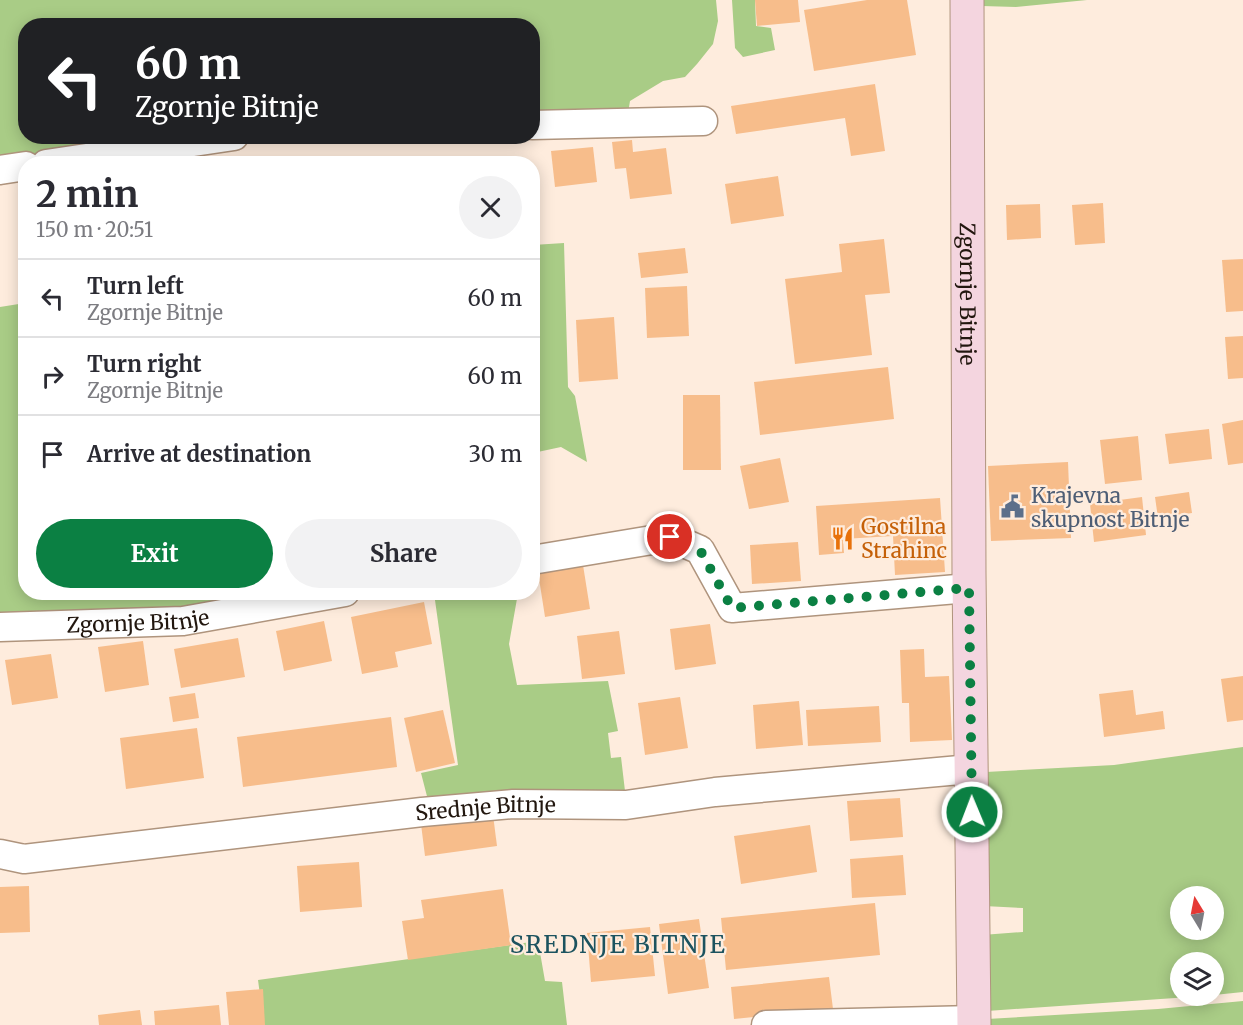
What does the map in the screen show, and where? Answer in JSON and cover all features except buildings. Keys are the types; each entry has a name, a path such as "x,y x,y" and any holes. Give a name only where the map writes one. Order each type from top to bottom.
{"main road":[{"name":"Zgornje Bitnje","path":"967,0 971,781"},
{"path":"971,781 974,1023"}],"street":[{"path":"540,125 702,121"},
{"path":"100,156 180,144"},
{"path":"0,170 18,167"},
{"path":"540,559 670,537 700,550 732,608 969,588"},
{"name":"Zgornje Bitnje","path":"0,627 183,621 300,600"},
{"name":"Srednje Bitnje","path":"0,854 24,859 422,812 513,804 626,805 715,792 971,781"},
{"path":"766,1025 974,1023"}],"green space":[{"path":"0,0 716,0 718,21 713,44 685,77 663,81 630,101 628,113 540,116 540,18 18,18 18,144 131,144 48,156 18,156 18,160 0,163"},
{"path":"732,0 755,0 756,26 771,28 775,50 743,57 735,48"},
{"path":"982,0 1087,0 1016,7 982,6"},
{"path":"564,243 568,387 575,396 587,462 561,447 540,452 540,245"},
{"path":"18,304 18,600 261,600 208,609 0,620 0,307"},
{"path":"435,600 517,600 509,644 517,685 608,681 618,731 608,733 611,758 621,757 625,791 429,804 421,773 458,765"},
{"path":"1243,747 1243,992 1224,994 1224,952 1170,952 1170,998 987,1011 982,935 1023,932 1023,908 984,906 986,772 1114,765"},
{"path":"538,941 545,981 562,982 567,1025 264,1025 258,980"},
{"path":"1243,1001 1243,1025 987,1025 987,1019 1190,1006 1224,1006 1224,1003"}],"place":[{"name":"Krajevna skupnost Bitnje","path":"1013,507"},
{"name":"Gostilna Strahinc","path":"843,538"}],"district":[{"name":"SREDNJE BITNJE","path":"618,944"}],"route":[{"path":"670,537 700,550 732,608 969,588 972,812"}]}
